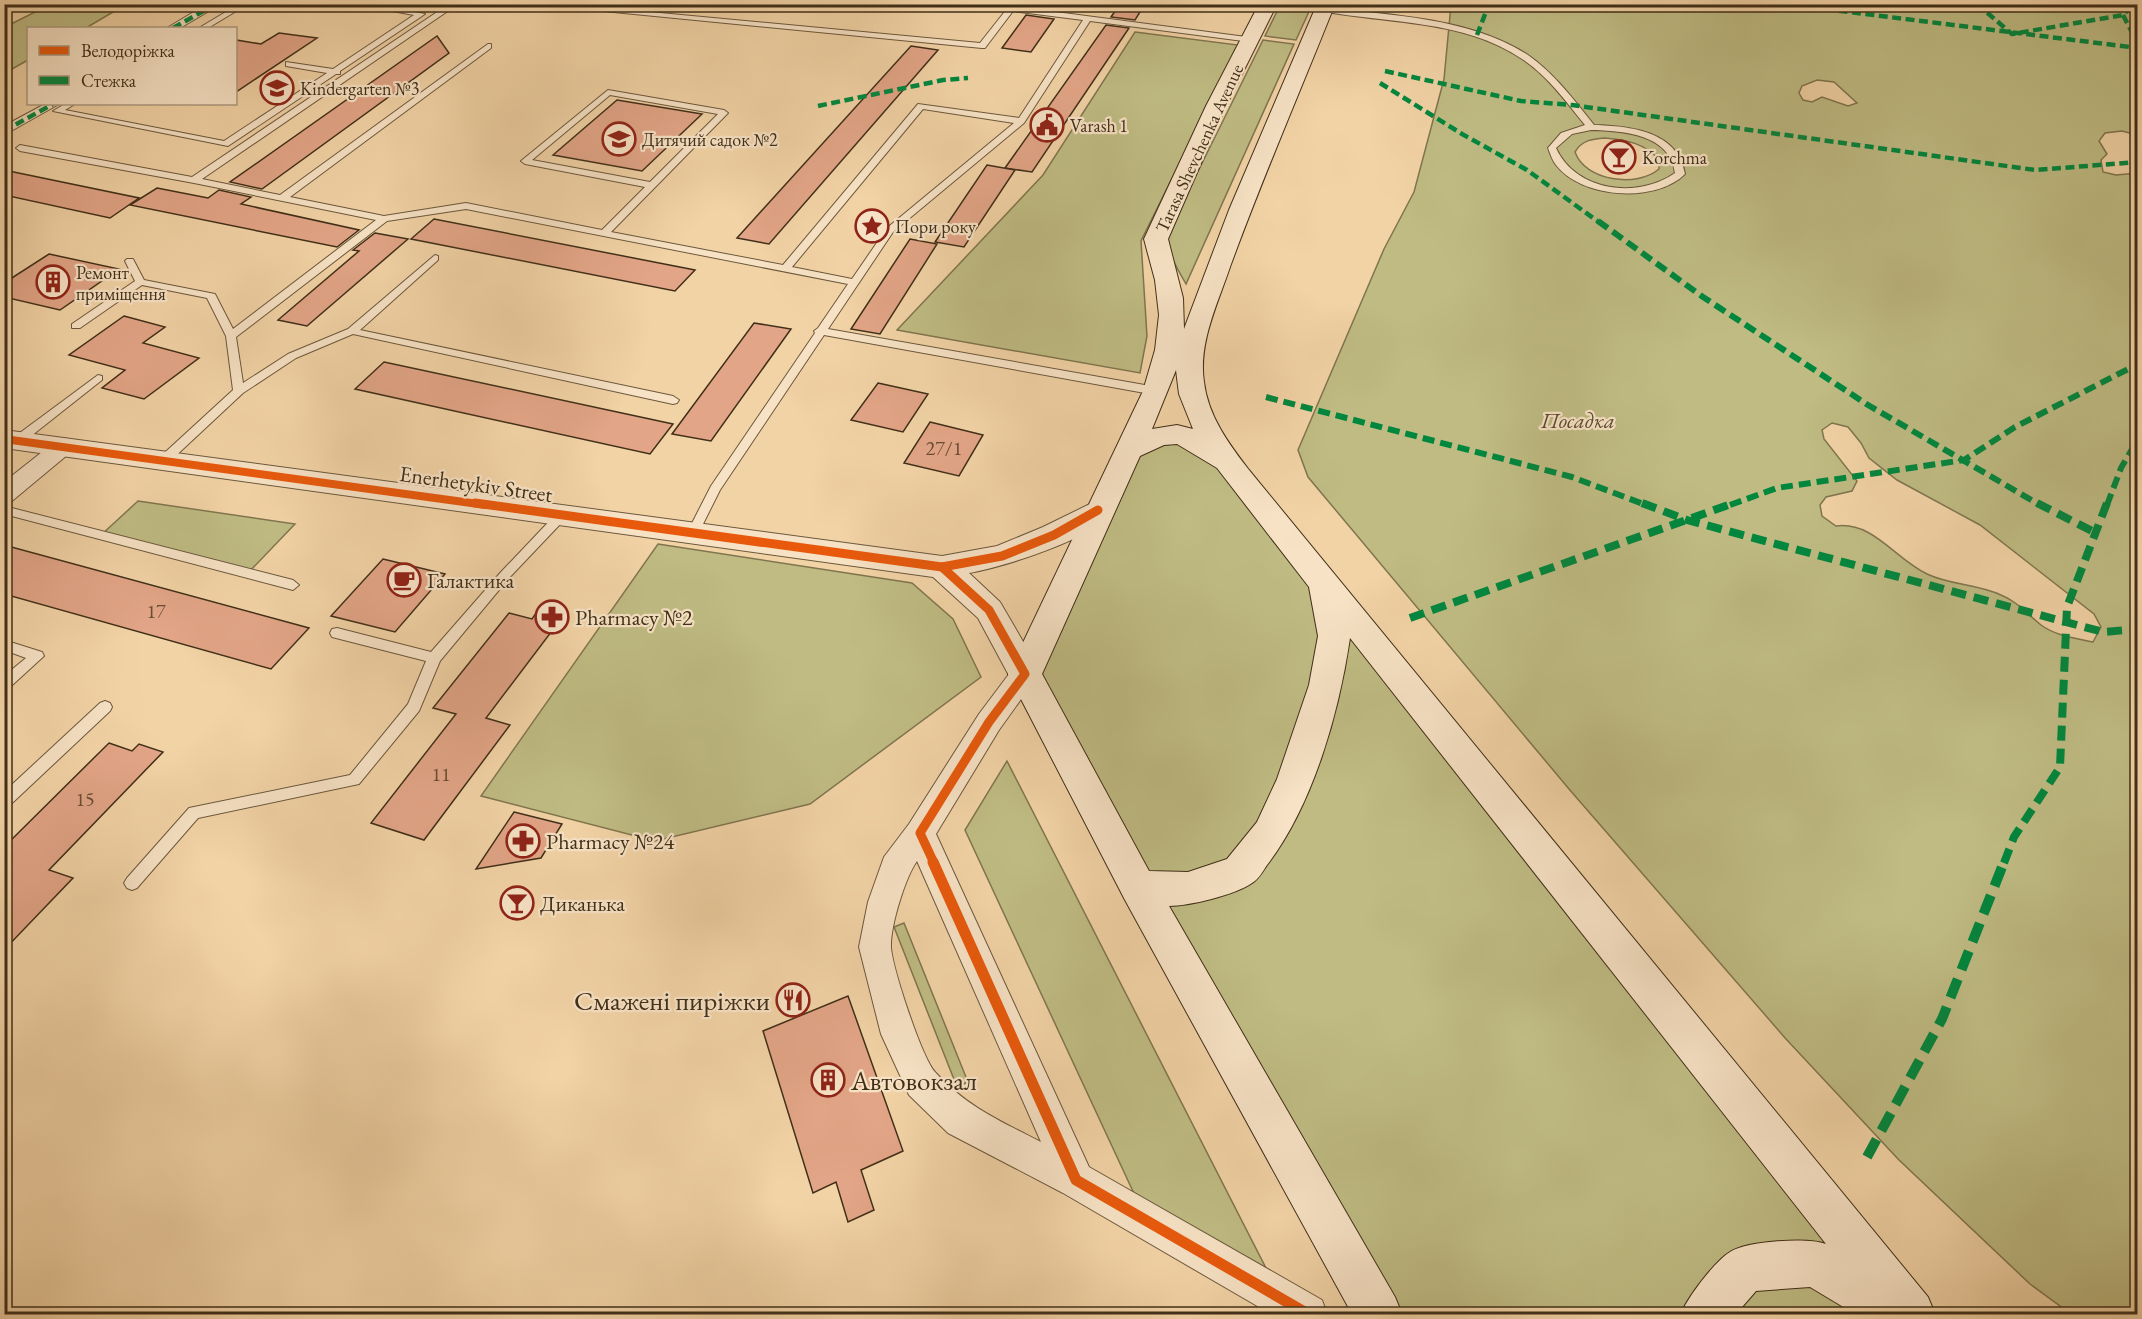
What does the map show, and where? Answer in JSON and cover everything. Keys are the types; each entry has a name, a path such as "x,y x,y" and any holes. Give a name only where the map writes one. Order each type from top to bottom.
{"main road":[{"name":"Tarasa Shevchenka Avenue","path":"1025,674 1098,510 1156,391 1166,364 1172,332 1171,287 1156,239 1216,106 1268,4"},
{"path":"1325,7 1230,236 1200,320 1190,354 1190,382 1200,415 1229,464 1911,1314"},
{"path":"1127,451 1168,433 1197,440 1229,464"},
{"name":"Enerhetykiv Street","path":"11,440 942,567 1002,556 1054,536 1098,510"},
{"path":"942,567 989,610 1138,888 1378,1314"},
{"path":"1138,888 1188,889 1240,871 1270,833 1295,779 1326,685 1334,636 1325,584"},
{"path":"1705,1314 1745,1269 1815,1263 1898,1314"}],"street":[{"path":"175,27 216,4"},
{"path":"187,27 228,4"},
{"path":"4,123 37,105"},
{"path":"4,131 50,105"},
{"path":"4,495 64,446"},
{"path":"1025,674 989,722 920,833 895,867 884,902 875,947 898,1034 921,1083 961,1120 1076,1180 1308,1314"},
{"path":"920,833 1076,1180"}],"lane":[{"path":"205,27 245,4"},
{"path":"68,105 57,111 225,144 422,15 357,4"},
{"path":"194,180 454,4"},
{"path":"535,4 982,46 1017,8"},
{"path":"975,4 1251,40"},
{"path":"1325,7 1449,28 1486,37 1524,56 1552,80 1591,127 1636,132 1657,141 1672,151 1681,163 1680,174 1671,184 1642,190 1606,188 1583,181 1559,165 1554,159 1552,148 1558,138 1571,131 1591,127"},
{"path":"693,533 715,489 852,282 890,230 1020,121 1088,18"},
{"path":"282,198 488,46"},
{"path":"289,64 351,75"},
{"path":"604,233 724,113 608,92 525,161 651,185"},
{"path":"787,267 921,106 1020,121"},
{"path":"20,148 194,180 384,219 466,206 787,267 852,282"},
{"path":"231,336 384,219"},
{"path":"164,460 239,391 292,356 352,331 435,258"},
{"path":"130,261 140,282"},
{"path":"76,326 140,282 211,296 231,336 239,391"},
{"path":"352,331 673,400"},
{"path":"819,331 1156,391"},
{"path":"11,440 98,378"},
{"path":"4,510 293,585"},
{"path":"132,883 194,813 354,780 414,707 434,658 505,575 562,515"},
{"path":"337,633 434,658"},
{"path":"4,645 36,656 4,684"},
{"path":"4,802 105,707"}],"green space":[{"path":"49,5 125,5 88,27 27,27 27,61 5,73 5,27"},
{"path":"1280,5 1312,5 1296,40 1265,36"},
{"name":"Посадка","path":"1451,5 2137,5 2137,135 2122,131 2105,133 2099,141 2107,154 2101,160 2103,172 2116,175 2138,173 2137,1314 2071,1314 2030,1284 1899,1160 1786,1039 1569,789 1308,477 1298,450 1384,249 1414,192 1444,79","holes":["1817,80 1834,82 1857,103 1848,106 1822,97 1812,102 1803,100 1799,93 1802,86","1605,138 1635,143 1654,154 1659,160 1659,169 1649,175 1625,180 1600,175 1589,170 1575,152 1584,143","1832,423 1848,427 1869,458 1897,480 1980,525 2094,614 2101,627 2093,642 2047,629 2001,595 1927,574 1873,535 1849,526 1836,526 1822,516 1820,505 1826,497 1852,491 1857,481 1824,439 1822,430"]},
{"path":"1135,32 1238,45 1141,241 1147,336 1140,373 897,330 1043,175"},
{"path":"1263,40 1294,44 1186,284 1170,252 1169,230"},
{"path":"1197,440 1325,584 1911,1314 1378,1314 1138,888 1025,674 1127,451"},
{"path":"138,501 295,524 248,573 101,535"},
{"path":"658,544 912,583 953,619 981,677 810,804 655,841 481,796"},
{"path":"1007,761 1268,1272 1137,1200 965,830"},
{"path":"904,923 968,1082 957,1087 894,927"}],"building":[{"path":"1120,4 1145,4 1135,20 1111,17"},
{"path":"1026,15 1054,19 1031,52 1002,48"},
{"path":"1106,25 1129,28 1032,172 1005,168"},
{"path":"279,33 317,38 237,91 237,40 261,44"},
{"path":"437,36 449,53 262,189 230,182"},
{"path":"911,46 938,50 769,244 737,238"},
{"path":"617,100 702,114 642,171 553,155"},
{"path":"987,165 1015,170 964,247 935,242"},
{"path":"4,170 139,198 110,218 4,195"},
{"path":"157,188 208,198 219,190 251,197 241,204 359,230 337,247 130,205"},
{"path":"434,219 695,270 675,291 411,239"},
{"path":"375,233 408,239 307,326 278,320 359,251 353,250"},
{"path":"910,239 937,244 880,334 851,329"},
{"name":"Ремонт приміщення","path":"49,254 119,269 60,310 4,297 4,283"},
{"path":"124,316 165,327 143,343 199,358 144,399 102,388 125,370 69,355"},
{"path":"754,323 791,329 711,441 672,434"},
{"path":"384,362 673,424 650,454 355,389"},
{"path":"878,383 928,394 903,432 851,420"},
{"path":"930,422 983,435 959,476 904,463"},
{"path":"4,545 309,628 271,669 4,594"},
{"path":"383,559 445,574 395,632 331,616"},
{"path":"509,613 532,619 536,613 561,619 486,718 510,725 424,840 371,823 456,714 433,708"},
{"path":"109,743 132,751 139,744 163,752 49,870 73,878 4,950 4,847"},
{"name":"Pharmacy №24","path":"514,812 562,824 541,858 476,869"},
{"name":"Автовокзал","path":"848,996 903,1151 861,1170 874,1210 848,1222 836,1182 813,1193 763,1031"}],"marked path":[{"path":"175,27 216,4"},
{"path":"1477,35 1489,4"},
{"path":"1785,4 2138,48"},
{"path":"1977,4 2012,34 2123,15 2134,4"},
{"path":"2123,15 2138,44"},
{"path":"1385,71 1521,101 1572,105 2035,170 2138,162"},
{"path":"818,106 943,80 968,78"},
{"path":"1380,83 1462,134 1527,170 1703,297 1868,405 2023,496 2094,532"},
{"path":"4,131 51,105"},
{"path":"1410,618 1777,488 1964,460 2015,427 2138,364"},
{"path":"1266,397 1572,477 1687,520 2103,632 2138,629"},
{"path":"1867,1157 1942,1019 2014,837 2060,767 2067,607 2121,468 2138,439"}],"cycle path":[{"path":"4,439 942,567 1002,556 1054,535 1098,510"},
{"path":"942,567 989,610 1025,674 989,722 920,833 1076,1180 1308,1314"}],"place":[{"name":"Kindergarten №3","path":"277,88"},
{"name":"Varash 1","path":"1047,125"},
{"name":"Дитячий садок №2","path":"619,139"},
{"name":"Korchma","path":"1619,157"},
{"name":"Пори року","path":"872,226"},
{"name":"Ремонт приміщення","path":"53,282"},
{"name":"Галактика","path":"404,580"},
{"name":"Pharmacy №2","path":"552,617"},
{"name":"Pharmacy №24","path":"523,841"},
{"name":"Диканька","path":"517,903"},
{"name":"Смажені пиріжки","path":"793,1000"},
{"name":"Автовокзал","path":"828,1080"}]}
